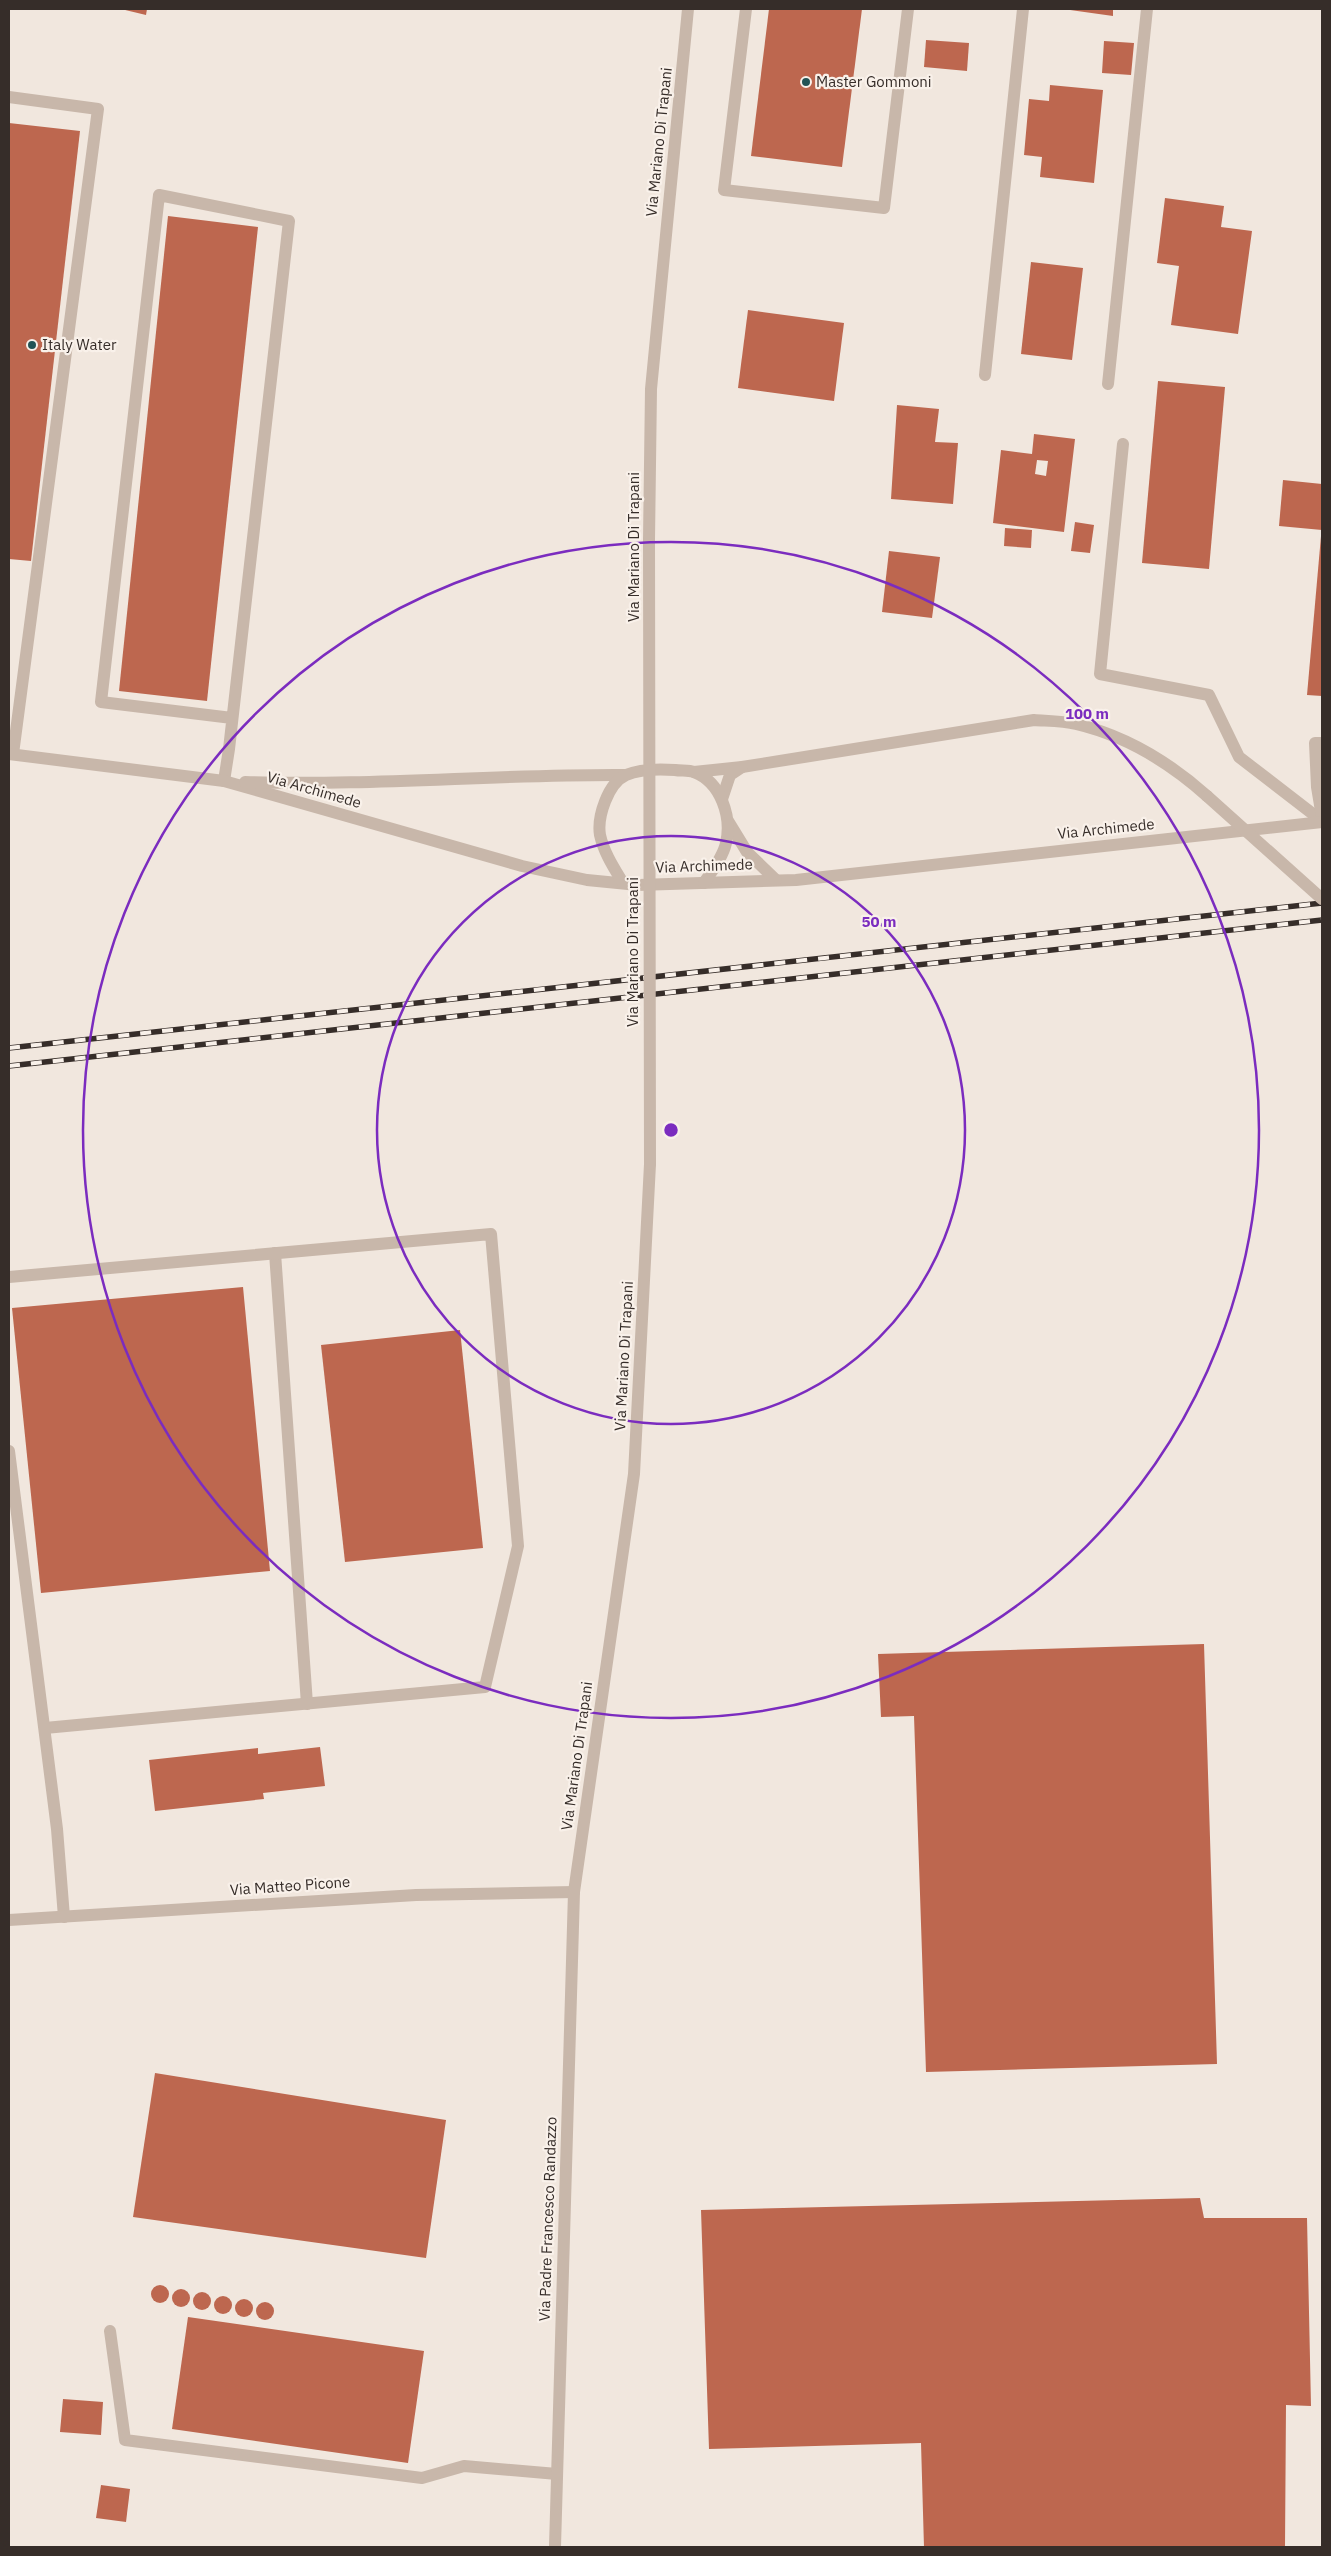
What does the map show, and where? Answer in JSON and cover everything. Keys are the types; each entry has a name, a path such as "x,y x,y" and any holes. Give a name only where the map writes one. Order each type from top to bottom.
{"street":[{"name":"Via Mariano Di Trapani","path":"574,1892 634,1474 650,1164 649,540 651,389 688,9"},
{"path":"746,9 724,190 884,208 908,9"},
{"path":"985,375 1023,9"},
{"path":"1108,384 1147,9"},
{"path":"9,97 98,110 11,754"},
{"path":"232,718 101,702 159,196 289,221 232,718 224,781 320,784 558,774 625,775 661,769 694,772 742,767 1034,720 1075,724 1112,734 1147,751 1178,770 1322,899"},
{"path":"1123,444 1100,674 1209,695 1240,757 1322,821"},
{"path":"1322,743 1315,743 1317,787 1322,817"},
{"name":"Via Archimede","path":"11,754 224,781 522,866 587,880 623,884 776,880 1322,821"},
{"path":"722,798 730,775 742,767"},
{"path":"694,772 708,780 722,798 728,821 747,852 776,880"},
{"path":"623,884 607,856 600,834 601,812 610,791 625,775"},
{"path":"704,883 726,844 728,821"},
{"path":"9,1277 490,1234 518,1546 484,1688 44,1728"},
{"path":"274,1253 307,1704"},
{"path":"9,1452 58,1829 64,1917"},
{"name":"Via Matteo Picone","path":"9,1920 426,1894 574,1892"},
{"name":"Via Padre Francesco Randazzo","path":"555,2547 574,1892"},
{"path":"110,2331 125,2440 422,2478 464,2466 557,2474"}],"building":[{"path":"121,9 147,9 146,15"},
{"name":"Master Gommoni","path":"769,9 862,9 842,167 751,156"},
{"path":"1063,9 1113,9 1113,16"},
{"path":"926,40 969,43 967,71 924,67"},
{"path":"1104,41 1134,43 1131,75 1102,73"},
{"path":"1050,85 1103,90 1094,183 1040,177 1042,157 1024,155 1029,99 1049,101"},
{"name":"Italy Water","path":"9,123 80,131 31,561 9,559"},
{"path":"1165,198 1224,206 1221,227 1252,231 1238,334 1171,325 1179,266 1157,263"},
{"path":"168,216 258,227 207,701 119,691"},
{"path":"1031,262 1083,268 1072,360 1021,354"},
{"path":"748,310 844,323 834,401 738,388"},
{"path":"1158,381 1225,387 1209,569 1142,563"},
{"path":"897,405 939,409 935,442 958,443 953,504 891,499"},
{"path":"1034,434 1075,439 1064,532 993,523 1001,450 1032,454","holes":["1037,460 1048,461 1046,476 1035,474"]},
{"path":"1283,480 1322,484 1322,530 1279,526"},
{"path":"1075,522 1094,525 1090,553 1071,551"},
{"path":"1005,528 1032,530 1031,548 1004,546"},
{"path":"1322,536 1322,696 1307,695"},
{"path":"889,551 940,557 932,618 882,612"},
{"path":"243,1287 270,1571 41,1593 12,1308"},
{"path":"460,1330 483,1548 345,1562 321,1345"},
{"path":"1204,1644 1217,2064 926,2072 914,1716 881,1717 878,1654"},
{"path":"320,1747 325,1786 263,1793 264,1799 155,1811 149,1760 258,1748 258,1754"},
{"path":"155,2073 446,2120 426,2258 133,2217"},
{"path":"1200,2198 1204,2218 1307,2218 1311,2406 1286,2405 1285,2547 924,2547 921,2443 709,2449 701,2210"},
{"path":"160,2285 166,2288 169,2294 166,2300 160,2303 154,2300 151,2294 154,2288"},
{"path":"181,2289 187,2292 190,2298 187,2304 181,2307 175,2304 172,2298 175,2292"},
{"path":"202,2292 208,2295 211,2301 208,2307 202,2310 196,2307 193,2301 196,2295"},
{"path":"223,2296 229,2299 232,2305 229,2311 223,2314 217,2311 214,2305 217,2299"},
{"path":"244,2299 250,2302 253,2308 250,2314 244,2317 238,2314 235,2308 238,2302"},
{"path":"265,2302 271,2305 274,2311 271,2317 265,2320 259,2317 256,2311 259,2305"},
{"path":"188,2317 424,2351 408,2463 172,2429"},
{"path":"63,2399 103,2402 101,2435 60,2432"},
{"path":"101,2485 130,2489 126,2522 96,2518"}],"railway":[{"path":"9,1048 1322,903"},
{"path":"9,1066 1322,920"}],"place":[{"name":"Master Gommoni","path":"806,82"},
{"name":"Italy Water","path":"32,345"}]}
